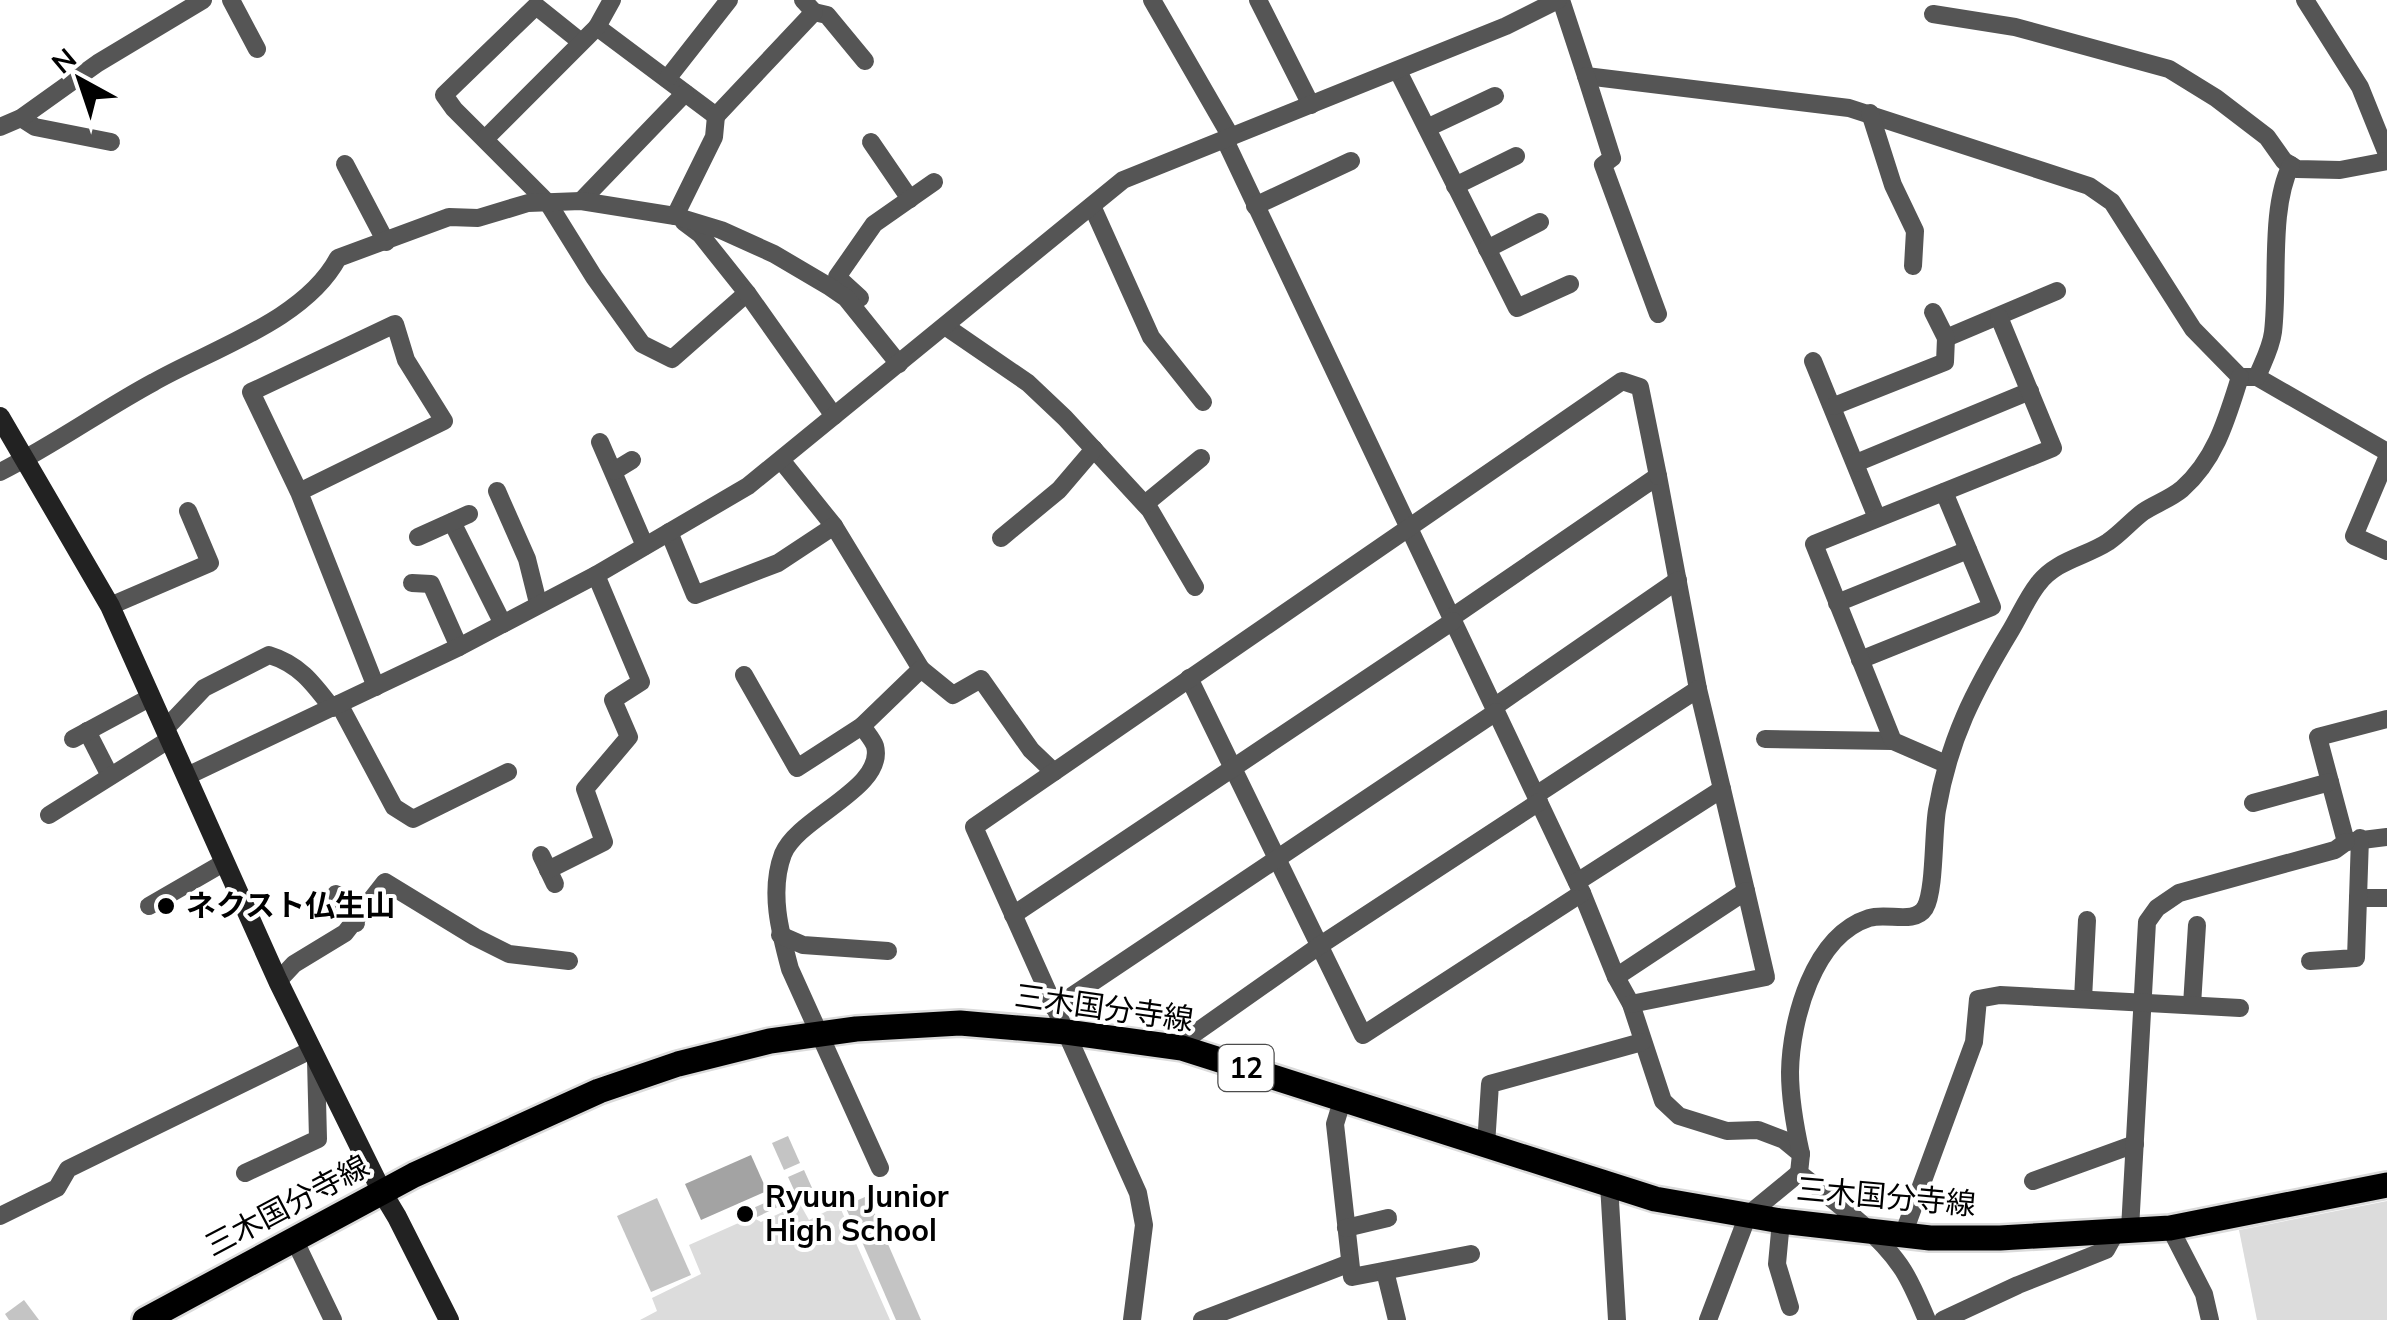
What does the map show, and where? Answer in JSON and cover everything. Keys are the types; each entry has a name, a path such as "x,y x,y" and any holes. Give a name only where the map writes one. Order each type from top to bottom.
{"main road":[{"name":"三木国分寺線","path":"146,1320 382,1192 503,1132 599,1091 678,1064 770,1041 960,1023 1060,1020 1182,1048 1656,1198 1781,1222 1903,1235 2000,1238 2170,1228 2387,1186"}],"street":[{"path":"0,127 21,118 98,63 203,0"},
{"path":"231,0 257,49"},
{"path":"485,139 597,27 612,0"},
{"path":"667,79 729,0"},
{"path":"1152,0 1228,138 1255,206 1580,888 1630,1004 1663,1101 1678,1116 1727,1131 1758,1130 1784,1140 1800,1164 1884,1246 1903,1270 1928,1320"},
{"path":"1258,0 1311,105"},
{"path":"187,776 459,647 748,486 1123,180 1398,71 1559,0 1612,158 1603,165 1658,314"},
{"path":"1933,14 2015,26 2169,69 2267,137 2297,169 2340,170 2387,157 2360,88 2306,0"},
{"path":"675,216 714,137 716,116 812,5 827,14 866,62"},
{"path":"582,42 536,6 444,95 548,202 594,278 642,344 672,359 746,293"},
{"path":"597,27 716,116"},
{"path":"1398,71 1517,308 1570,284"},
{"path":"1586,76 1870,113 2089,186 2112,202 2193,329 2249,377 2387,455 2354,536 2387,551"},
{"path":"581,202 685,93"},
{"path":"1427,128 1495,96"},
{"path":"1870,113 1894,185 1915,231 1913,266"},
{"path":"21,118 35,127 111,142"},
{"path":"871,142 910,198"},
{"path":"1456,186 1516,156"},
{"path":"1255,206 1352,161"},
{"path":"345,164 386,242"},
{"path":"1800,1164 1791,1108 1790,1068 1795,1032 1818,966 1834,942 1854,925 1872,917 1913,918 1924,911 1930,897 1936,812 1955,733 1973,692 2038,583 2056,566 2106,543 2144,512 2180,491 2218,444 2273,332 2276,248 2285,177 2291,165"},
{"path":"903,360 852,287 837,276 874,224 934,182"},
{"path":"0,472 298,304 328,276 338,258 449,218 478,218 528,203 581,202 675,216 721,230 846,298 903,360"},
{"path":"1092,206 1151,336 1203,402"},
{"path":"675,216 700,234 834,416"},
{"path":"1487,248 1540,222"},
{"path":"1946,338 2057,292"},
{"path":"1834,406 1945,362 1946,338 1933,312"},
{"path":"1892,740 1814,544 2053,448 1999,317"},
{"path":"299,492 444,422 406,360 395,324 251,392 299,492 376,687"},
{"path":"945,326 1028,384 1094,449 1144,504 1195,587"},
{"path":"1814,361 1877,518"},
{"path":"1132,1320 1144,1225 1138,1194 974,827 1622,381 1640,387 1698,689 1766,977 1630,1004"},
{"path":"1856,463 2030,392"},
{"path":"0,417 110,606 278,981 449,1320"},
{"path":"600,442 645,546"},
{"path":"1001,538 1058,490 1094,449"},
{"path":"1144,504 1201,458"},
{"path":"614,470 632,460"},
{"path":"780,460 834,526 921,669 953,695 982,680 1031,750 1054,772"},
{"path":"1013,915 1452,620 1658,476"},
{"path":"497,490 527,560 538,603"},
{"path":"1944,492 1992,607 1996,614 2014,624"},
{"path":"110,606 210,562 188,511"},
{"path":"418,536 460,518 503,624"},
{"path":"669,532 695,594 778,563 834,526"},
{"path":"1838,603 1968,550"},
{"path":"548,870 604,842 585,789 629,738 605,704 648,678 596,574"},
{"path":"1060,1020 1277,858 1678,580"},
{"path":"412,582 431,584 459,647"},
{"path":"1860,660 1992,607"},
{"path":"48,815 168,733 204,688 269,654 287,660 308,676 336,706 394,807 413,819 508,772"},
{"path":"744,675 797,768 862,726 921,669"},
{"path":"1189,678 1363,1035 1722,789"},
{"path":"1182,1048 1191,1036 1319,946 1698,689"},
{"path":"110,776 80,735 151,697"},
{"path":"2310,961 2356,958 2358,898 2353,840 2330,782 2318,737 2387,718"},
{"path":"862,726 875,746 874,765 864,781 794,835 783,854 776,894 780,935 790,968 880,1168"},
{"path":"1765,739 1892,740 1946,764"},
{"path":"2253,803 2330,782"},
{"path":"1943,1320 2106,1250 2124,1230 2134,1144 2146,922 2157,908 2179,893 2336,850 2353,840 2387,837"},
{"path":"150,906 226,862"},
{"path":"278,981 294,964 356,923 385,882 510,954 569,961"},
{"path":"1616,977 1746,891"},
{"path":"336,894 356,923"},
{"path":"2358,898 2387,898"},
{"path":"2083,999 2087,920"},
{"path":"2192,1005 2197,925"},
{"path":"780,935 804,945 888,951"},
{"path":"1903,1235 1974,1042 1978,999 2000,995 2240,1008"},
{"path":"1486,1145 1490,1084 1642,1042"},
{"path":"244,1173 318,1139 314,1054"},
{"path":"0,1216 57,1188 68,1169 314,1054"},
{"path":"1344,1098 1335,1124 1352,1277 1472,1254"},
{"path":"2033,1181 2134,1144"},
{"path":"1708,1320 1748,1216 1800,1164"},
{"path":"1609,1184 1617,1320"},
{"path":"1346,1228 1388,1218"},
{"path":"1781,1222 1777,1264 1790,1307"},
{"path":"2170,1228 2204,1294 2210,1320"},
{"path":"294,1239 333,1320"},
{"path":"1202,1320 1350,1263"},
{"path":"1385,1271 1396,1320"}],"shaded area":[{"path":"751,1155 767,1191 701,1220 685,1184"},
{"path":"2387,1201 2387,1320 2257,1320 2239,1230"},
{"path":"800,1204 809,1220 839,1205 890,1320 640,1320 657,1311 652,1298 701,1274 689,1245 752,1217 761,1222"}],"building":[{"path":"788,1136 800,1163 784,1170 772,1143"},
{"path":"804,1170 813,1190 757,1217 753,1208 794,1190 788,1177"},
{"path":"867,1196 880,1225 858,1235 845,1206"},
{"path":"657,1198 691,1275 651,1292 617,1216"},
{"path":"881,1228 921,1320 896,1320 860,1237"},
{"path":"24,1300 39,1320 9,1320 5,1314"}],"place":[{"name":"ネクスト仏生山","path":"166,906"},
{"name":"Ryuun Junior High School","path":"745,1214"}]}
